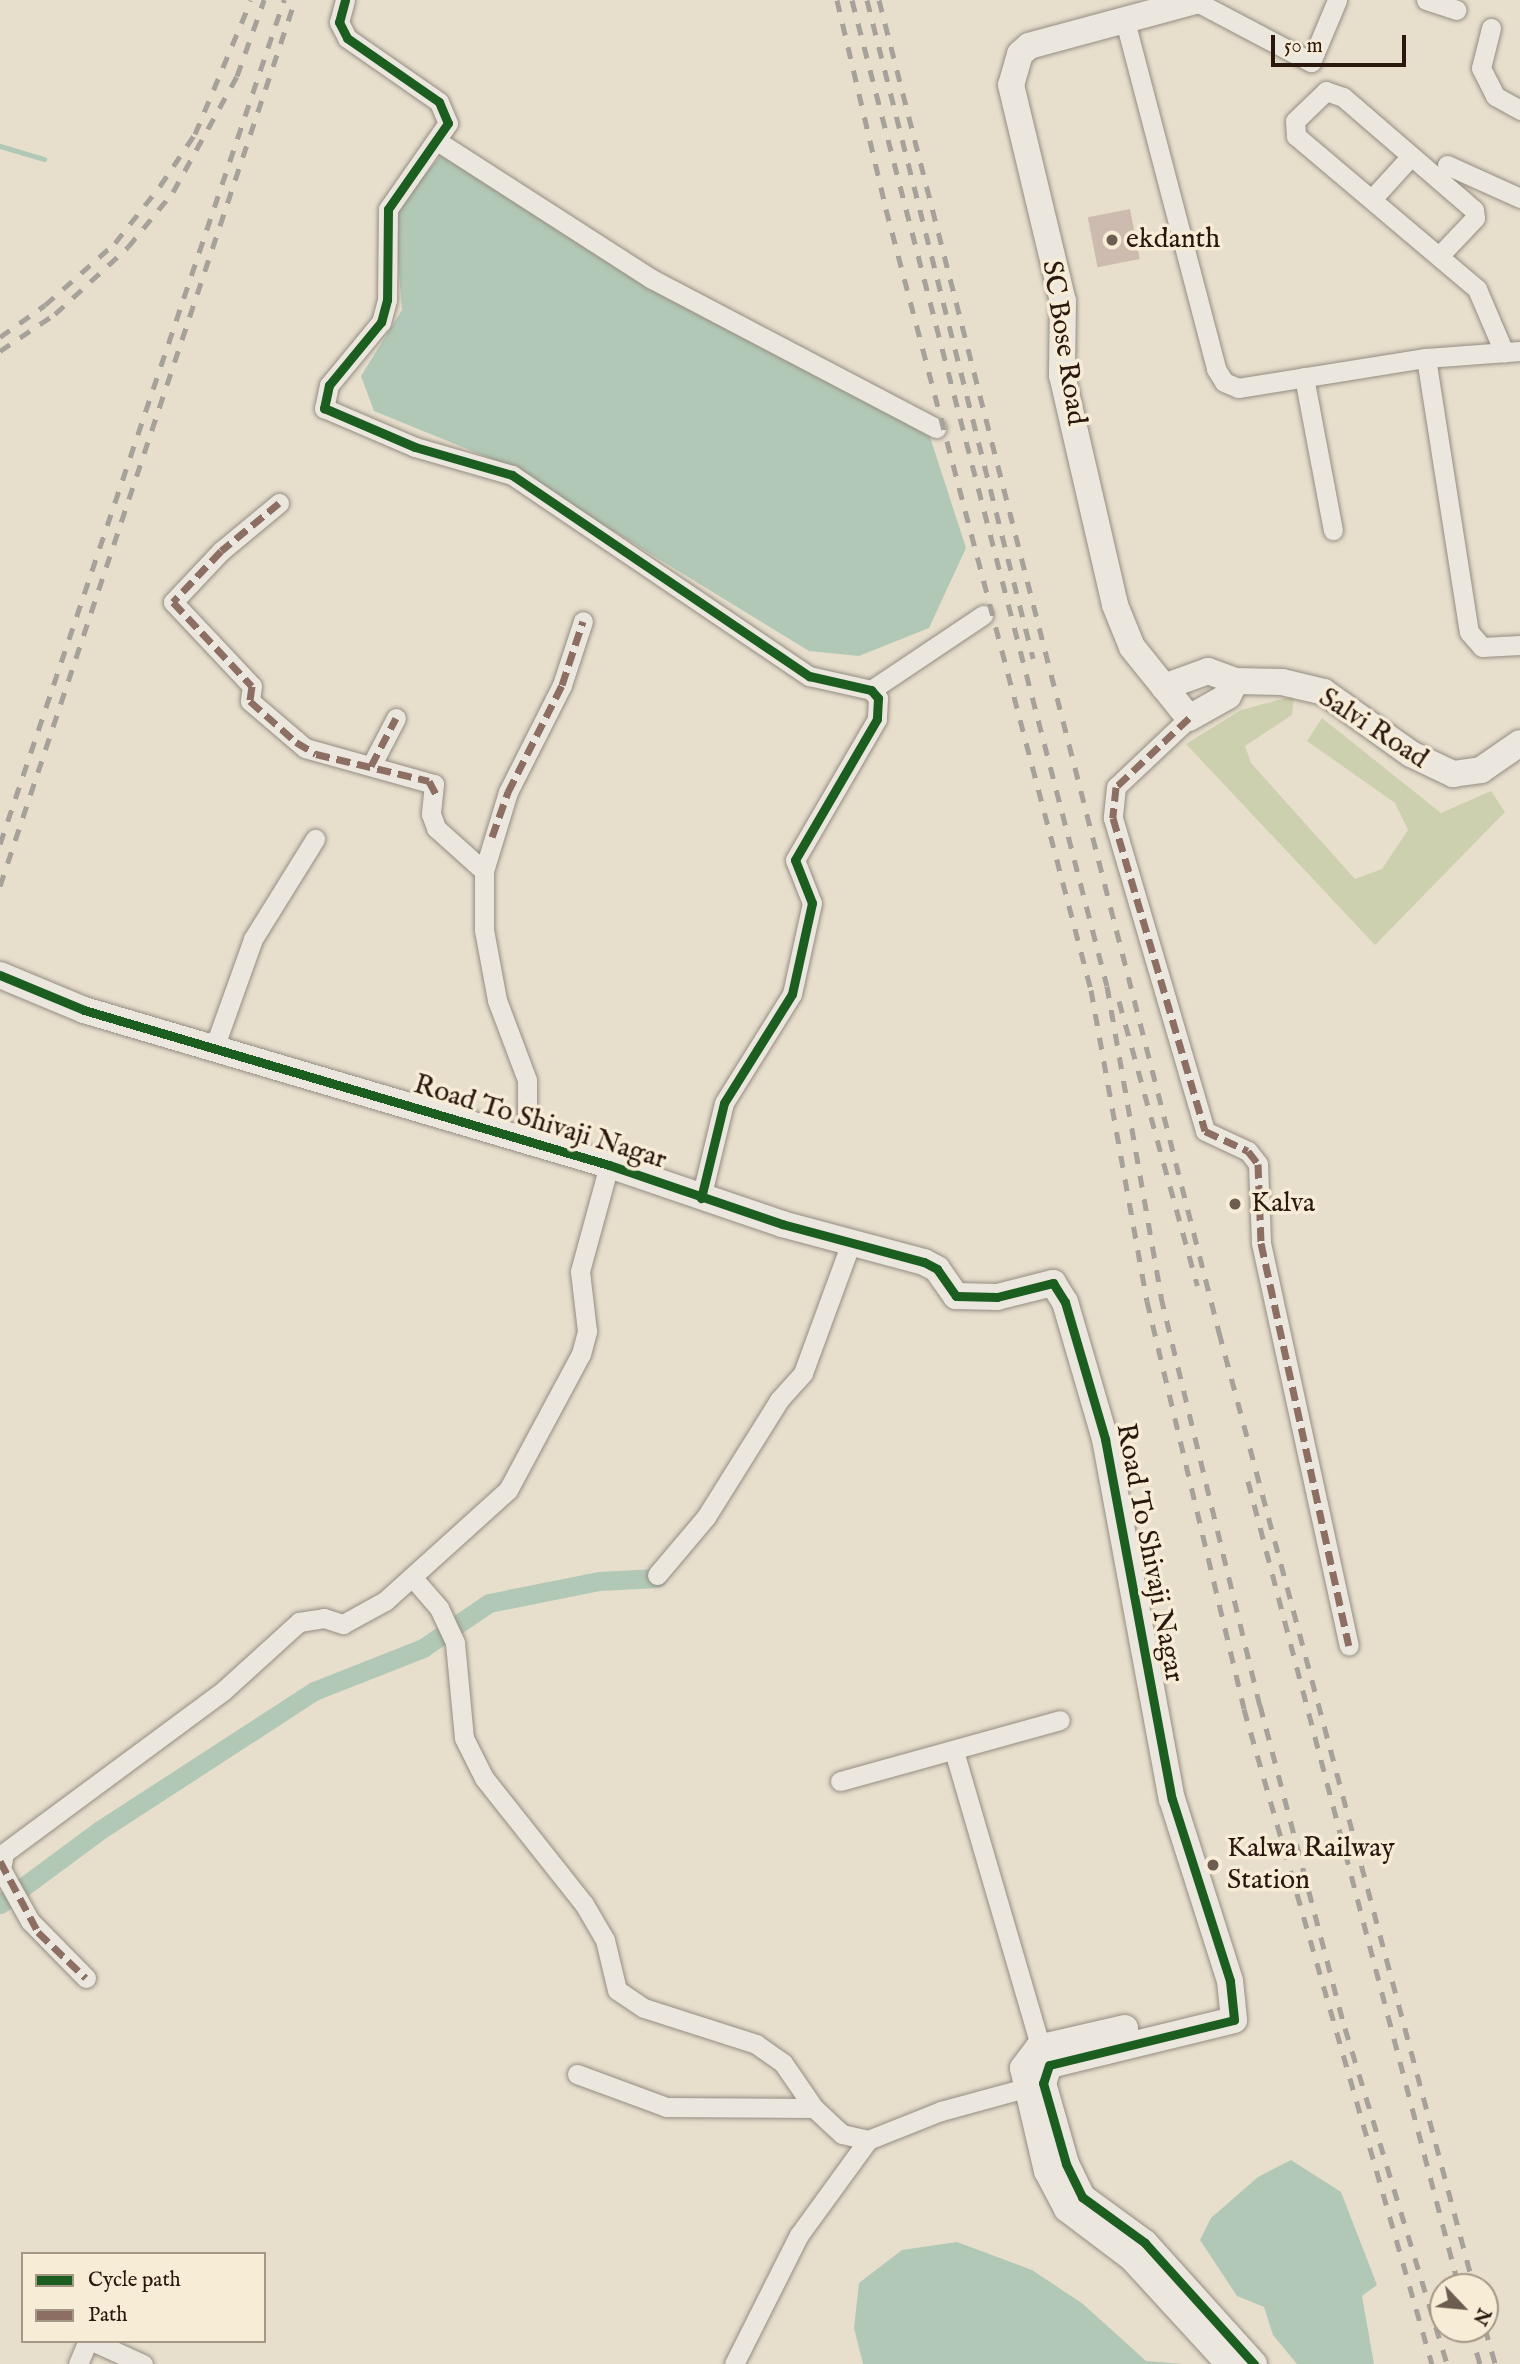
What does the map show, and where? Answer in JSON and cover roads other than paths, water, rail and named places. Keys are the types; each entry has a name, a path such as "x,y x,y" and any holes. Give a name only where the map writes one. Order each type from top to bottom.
{"street":[{"path":"345,0 340,22 347,38 447,113 448,123 388,209 387,300 381,322 329,385 324,408 415,447 512,475 809,676 871,690 878,698 877,719 795,860 811,887 812,903 792,994 724,1103 701,1198"},
{"path":"1199,1 1311,62 1337,0"},
{"path":"1426,0 1456,10"},
{"name":"SC Bose Road","path":"1189,718 1132,647 1115,605 1062,375 1063,301 1011,102 1015,66 1029,46 1131,13 1199,1"},
{"path":"1131,13 1216,369 1224,382 1238,388 1426,358 1512,351 1477,289 1296,136 1295,121 1326,91 1336,92 1476,214 1439,256"},
{"path":"1491,28 1481,68 1495,96 1520,110"},
{"path":"437,141 652,279 936,428"},
{"path":"1372,199 1411,156"},
{"path":"1447,166 1520,198"},
{"path":"1426,358 1469,632 1482,647 1520,645"},
{"path":"1304,377 1333,530"},
{"path":"279,503 221,551 173,602 252,686 250,701 296,742 316,754 372,766 434,784 431,814 436,828 484,871"},
{"path":"871,690 983,615"},
{"path":"527,1141 527,1080 497,1000 484,930 484,871 508,792 562,685 583,621"},
{"name":"Salvi Road","path":"1164,687 1208,671 1236,681 1282,681 1324,692 1411,754 1453,774 1481,770 1520,743"},
{"path":"1236,681 1228,695 1189,718 1116,787 1113,818 1205,1131 1248,1151 1258,1164 1261,1243 1349,1645"},
{"path":"372,766 396,718"},
{"path":"214,1048 253,939 315,839"},
{"name":"Road To Shivaji Nagar","path":"0,975 84,1010 609,1165 701,1198 924,1262 937,1269 956,1296 997,1297 1053,1283 1065,1302 1123,1512 1172,1799 1230,1981 1232,2012 1039,2072"},
{"path":"86,1978 37,1932 9,1884 0,1861 12,1846 223,1691 299,1622 324,1618 343,1624 413,1578 508,1490 581,1353 587,1331 580,1271 609,1165"},
{"path":"657,1575 706,1517 779,1400 803,1373 852,1240"},
{"path":"413,1578 439,1608 455,1643 464,1738 484,1778 584,1904 605,1940 617,1990 645,2008 756,2044 783,2063 814,2108 842,2134 868,2140"},
{"path":"840,1781 1060,1720"},
{"path":"954,1751 1039,2072 1066,2164 1082,2197 1145,2243 1254,2364"},
{"path":"734,2364 799,2235 868,2140 1039,2072"},
{"path":"1039,2072 1047,2171 1067,2208 1132,2258 1229,2364"},
{"path":"577,2074 666,2107 814,2108"},
{"path":"78,2364 89,2343"},
{"path":"95,2343 143,2364"}],"waterway":[{"path":"0,146 44,159"},
{"path":"0,1904 100,1830 314,1691 423,1648 489,1603 599,1581 657,1578"}],"railway":[{"path":"0,337 45,305 115,243 160,186 195,134 251,0"},
{"path":"0,351 55,314 128,247 173,192 237,76 264,0"},
{"path":"0,844 284,0"},
{"path":"0,886 295,0"},
{"path":"837,0 886,209 1091,990 1147,1301 1244,1709 1432,2364"},
{"path":"852,0 1107,986 1161,1297 1260,1705 1345,2028 1447,2364"},
{"path":"867,0 1033,658"},
{"path":"879,0 1219,1332 1470,2273"},
{"path":"1119,1001 1197,1285"},
{"path":"1248,1481 1455,2273"},
{"path":"1474,2343 1480,2364"},
{"path":"1489,2343 1495,2364"}],"place":[{"name":"ekdanth","path":"1112,240"},
{"name":"Kalva","path":"1235,1204"},
{"name":"Kalwa Railway Station","path":"1213,1865"}]}
